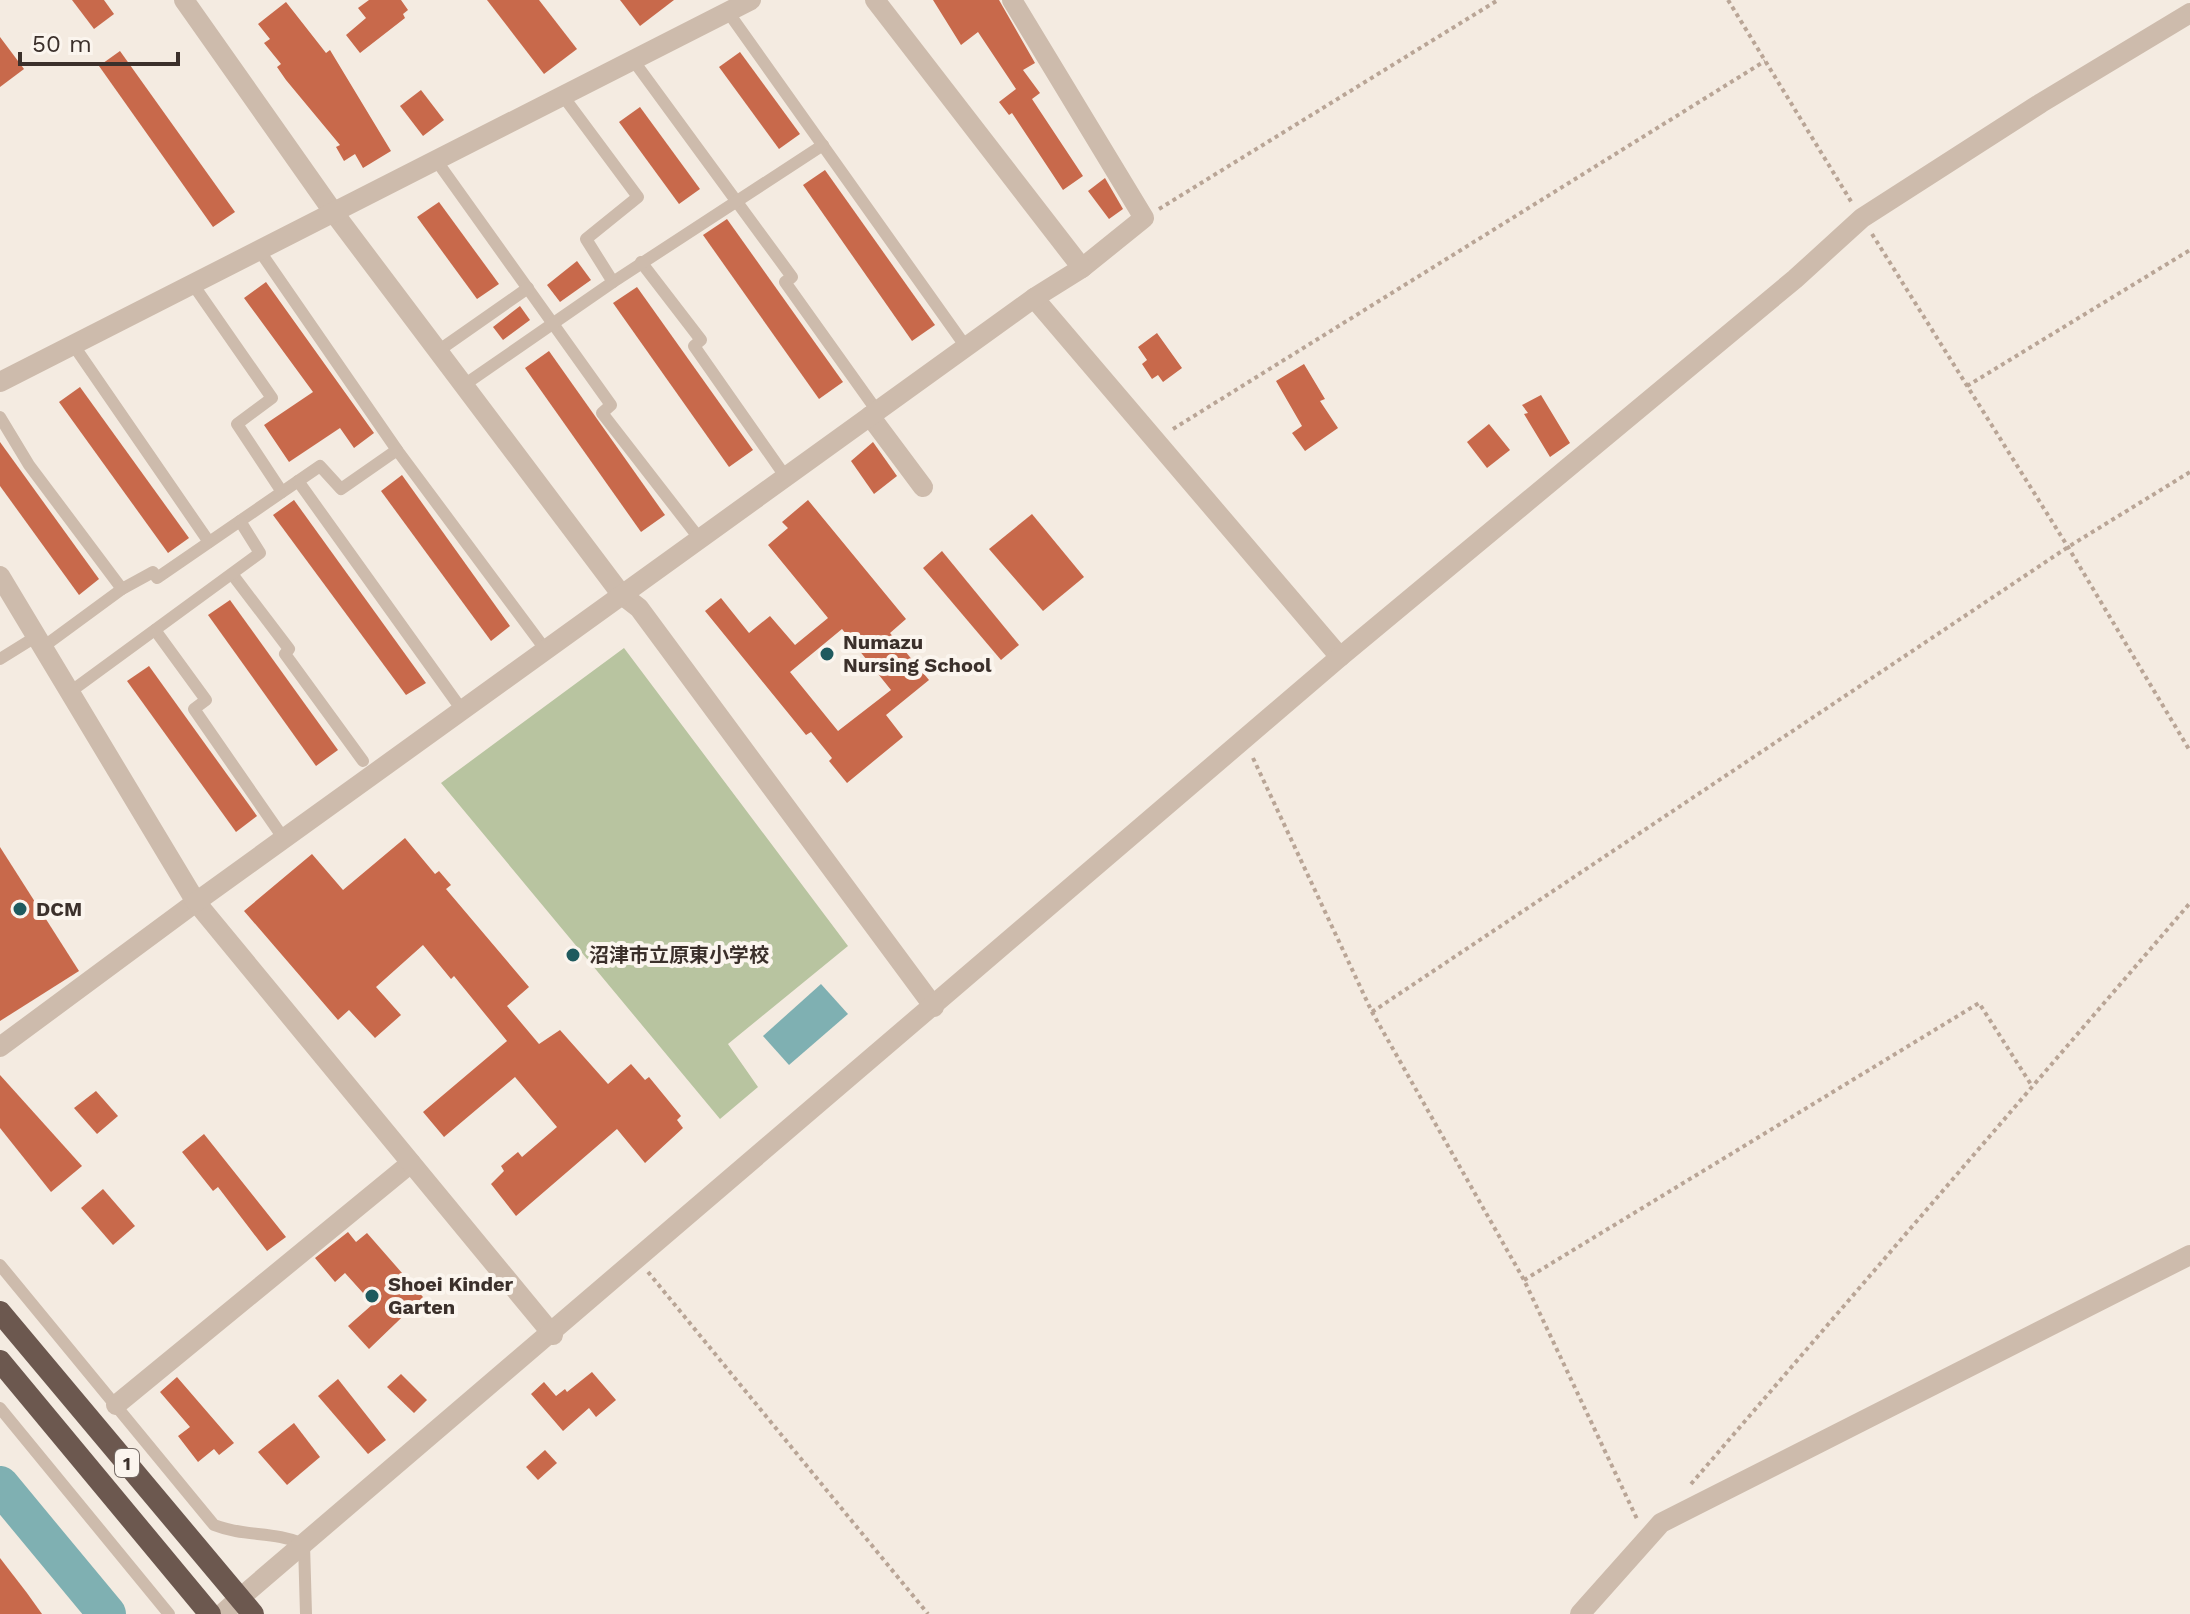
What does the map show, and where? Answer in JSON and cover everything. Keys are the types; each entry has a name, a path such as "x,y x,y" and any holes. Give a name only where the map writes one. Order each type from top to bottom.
{"highway":[{"name":"1","path":"0,1312 246,1606"},
{"name":"1","path":"0,1361 210,1614"}],"street":[{"path":"184,0 334,213 621,594 639,608 934,1007"},
{"path":"0,382 751,0"},
{"path":"875,0 1082,268"},
{"path":"0,1047 621,594 1034,298 1082,268 1144,218 1012,0"},
{"path":"222,1614 246,1606 304,1544 553,1335 1340,657 1783,290 1862,218 2041,103 2190,13"},
{"path":"1034,298 1340,657"},
{"path":"873,413 923,487"},
{"path":"0,576 196,902 553,1335"},
{"path":"116,1405 411,1163"},
{"path":"1580,1614 1661,1523 2190,1255"}],"lane":[{"path":"728,12 966,347"},
{"path":"633,60 792,277 785,282 873,413"},
{"path":"563,96 638,197 586,239 613,282"},
{"path":"464,385 641,262 823,145"},
{"path":"436,160 611,405 602,413 699,538"},
{"path":"259,250 397,450 545,649"},
{"path":"641,262 701,340 694,346 785,476"},
{"path":"192,283 272,398 237,424 282,492"},
{"path":"438,351 528,288"},
{"path":"72,343 209,542"},
{"path":"0,417 29,465 122,589"},
{"path":"0,659 40,641 153,572 157,578 320,466 341,489 397,450"},
{"path":"298,481 462,710"},
{"path":"70,692 260,553 240,521"},
{"path":"232,574 289,649 285,654 363,761"},
{"path":"155,630 206,700 194,709 284,839"},
{"path":"0,1265 214,1525 233,1533 282,1534 304,1544 306,1614"},
{"path":"0,1408 169,1614"}],"path":[{"path":"1144,218 1498,0"},
{"path":"1728,0 2068,547 2190,751"},
{"path":"1155,441 1765,61"},
{"path":"1967,386 2190,250"},
{"path":"1372,1012 2068,547 2190,472"},
{"path":"1245,739 1372,1012 1524,1280 1645,1538"},
{"path":"1685,1491 2190,903"},
{"path":"1524,1280 1979,1003 2032,1086"},
{"path":"639,1260 928,1614"}],"green space":[{"path":"624,648 848,946 728,1044 758,1087 720,1119 441,783"}],"water":[{"path":"821,984 848,1014 789,1065 763,1036"}],"building":[{"path":"72,0 104,0 114,14 94,29"},
{"path":"369,0 401,0 408,10 403,14 405,18 360,53 346,35 366,18 358,8"},
{"path":"487,0 539,0 577,49 544,74"},
{"path":"620,0 674,0 640,26"},
{"path":"933,0 999,0 1035,63 1023,70 1040,93 1032,99 1083,176 1063,190 1012,113 1009,115 999,102 1016,89 978,32 961,45"},
{"path":"286,2 326,53 330,50 391,151 363,168 355,154 344,161 336,147 340,145 286,80 277,67 281,64 264,43 270,39 258,24"},
{"path":"0,37 24,69 0,87"},
{"path":"120,51 235,212 213,227 99,66"},
{"path":"740,52 800,134 779,149 719,67"},
{"path":"421,90 444,120 423,136 400,106"},
{"path":"640,107 700,189 679,204 619,122"},
{"path":"825,170 935,325 912,341 803,185"},
{"path":"1105,178 1123,209 1109,219 1088,191"},
{"path":"439,202 499,284 477,299 417,217"},
{"path":"727,219 843,382 819,399 703,235"},
{"path":"577,261 591,280 560,302 547,285"},
{"path":"266,282 374,433 354,448 340,428 289,462 264,425 313,392 244,298"},
{"path":"637,287 753,450 729,467 613,303"},
{"path":"520,306 530,320 503,340 493,327"},
{"path":"1157,333 1182,368 1163,382 1158,375 1152,379 1142,364 1147,360 1138,347"},
{"path":"549,351 665,515 641,532 525,368"},
{"path":"1304,364 1325,399 1320,401 1338,428 1305,451 1292,433 1302,426 1276,381"},
{"path":"80,387 189,538 168,553 59,402"},
{"path":"1541,395 1570,443 1550,457 1524,414 1528,413 1522,405"},
{"path":"1489,424 1510,450 1487,468 1467,442"},
{"path":"0,442 99,579 79,595 0,486"},
{"path":"873,442 897,476 874,494 851,461"},
{"path":"402,475 510,626 491,641 381,491"},
{"path":"294,500 426,683 406,695 273,515"},
{"path":"808,500 906,619 890,633 929,680 886,715 903,737 847,783 811,732 806,735 705,611 721,598 749,633 770,616 795,645 828,618 768,545 788,528 782,522","holes":["842,629 891,690 838,731 790,672"]},
{"path":"1032,514 1084,577 1043,611 989,549"},
{"path":"942,551 1019,645 1001,660 923,568"},
{"path":"230,600 338,750 316,766 208,615"},
{"path":"149,666 257,816 236,832 127,681"},
{"path":"405,838 435,874 439,871 451,885 446,889 529,987 507,1006 539,1044 560,1030 608,1084 631,1064 645,1080 649,1077 681,1116 677,1120 683,1128 645,1163 617,1129 516,1216 491,1184 504,1171 501,1166 518,1152 522,1157 557,1127 515,1077 444,1137 423,1112 507,1041 454,976 451,979 423,945 376,987 401,1015 375,1038 349,1010 338,1020 244,911 312,854 343,890"},
{"name":"DCM","path":"0,847 79,971 0,1021"},
{"path":"0,1075 82,1166 51,1192 0,1128"},
{"path":"96,1091 118,1116 97,1134 74,1108"},
{"path":"204,1134 286,1237 267,1251 218,1187 213,1191 182,1152"},
{"path":"103,1189 135,1226 113,1245 81,1208"},
{"path":"348,1232 356,1242 367,1233 423,1297 369,1349 348,1326 373,1304 345,1273 335,1282 315,1258"},
{"path":"592,1372 616,1400 596,1417 589,1408 563,1431 531,1394 544,1382 556,1396 565,1389 567,1392"},
{"path":"401,1374 427,1400 414,1413 387,1387"},
{"path":"177,1377 234,1443 219,1455 214,1449 198,1462 178,1436 190,1427 160,1392"},
{"path":"338,1379 386,1440 368,1454 318,1396"},
{"path":"294,1423 320,1457 287,1485 258,1452"},
{"path":"545,1450 557,1463 538,1480 526,1467"},
{"path":"0,1558 27,1593 42,1614 0,1614"}],"waterway":[{"path":"0,1485 107,1614"}],"place":[{"name":"Numazu Nursing School","path":"827,654"},
{"name":"DCM","path":"20,909"},
{"name":"沼津市立原東小学校","path":"573,955"},
{"name":"Shoei Kinder Garten","path":"372,1296"}]}
